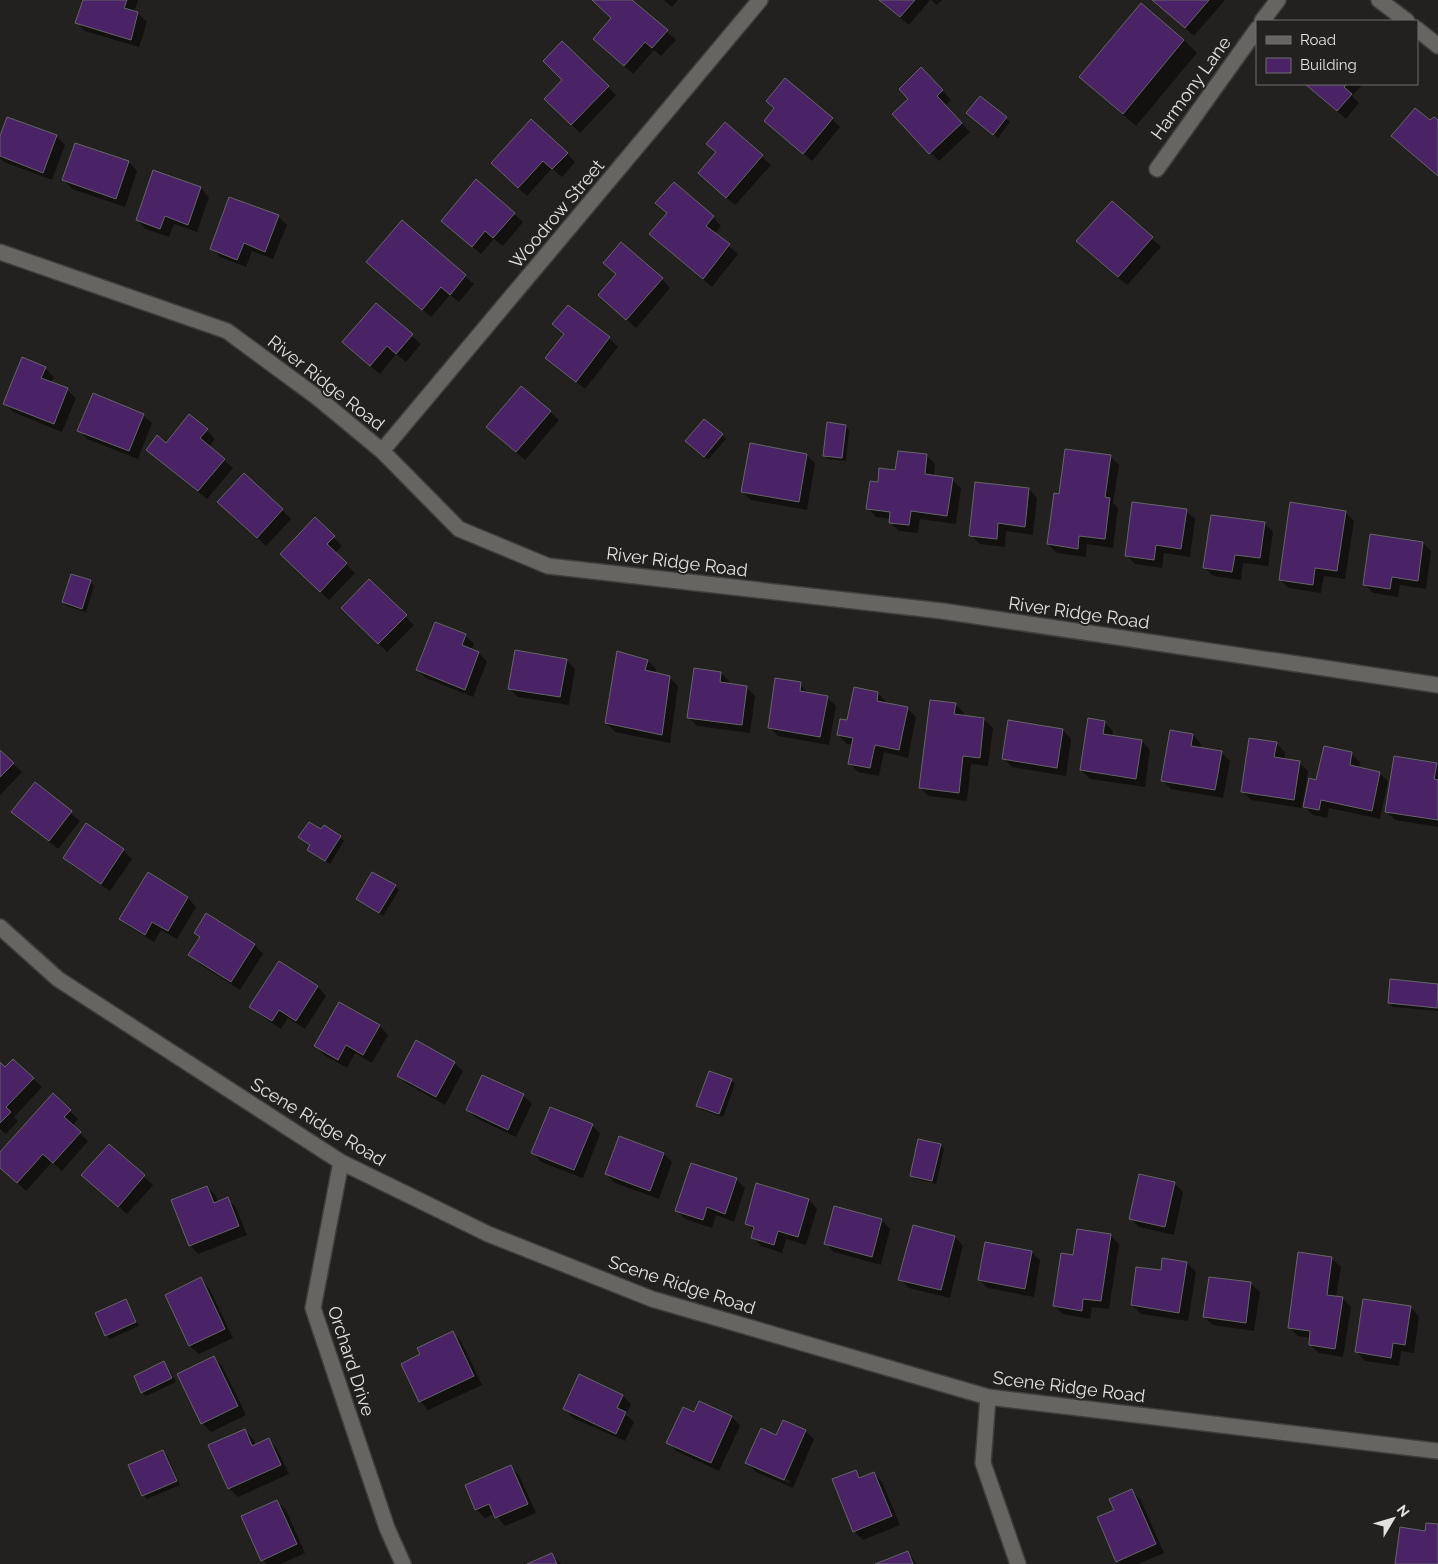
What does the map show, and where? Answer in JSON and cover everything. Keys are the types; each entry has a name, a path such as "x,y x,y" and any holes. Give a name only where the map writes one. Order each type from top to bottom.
{"street":[{"name":"Woodrow Street","path":"382,451 760,0"},
{"path":"1263,20 1278,0"},
{"path":"1380,0 1405,20"},
{"name":"Harmony Lane","path":"1157,169 1256,30"},
{"path":"1418,30 1438,46"},
{"name":"River Ridge Road","path":"0,252 227,331 318,398 382,451 459,529 548,566 942,611 1438,685"},
{"name":"Scene Ridge Road","path":"0,927 58,979 341,1162 488,1234 652,1299 988,1396 1438,1451"},
{"name":"Orchard Drive","path":"341,1162 313,1308 386,1528 403,1564"},
{"path":"988,1396 983,1463 1018,1564"}],"building":[{"path":"83,0 127,0 124,8 138,12 131,40 75,23"},
{"path":"592,0 632,0 668,30 652,48 645,42 624,66 593,39 611,18"},
{"path":"879,0 915,0 900,17"},
{"path":"1152,0 1209,0 1185,28"},
{"path":"1141,3 1184,40 1123,114 1079,77"},
{"path":"562,41 609,86 571,125 544,99 562,80 543,61"},
{"path":"921,67 943,90 937,96 962,123 929,154 892,114 908,99 899,89"},
{"path":"785,78 833,118 803,154 764,121 774,108 766,101"},
{"path":"1306,85 1346,85 1344,87 1352,94 1337,111"},
{"path":"980,96 1007,117 993,135 966,113"},
{"path":"1415,108 1430,120 1434,117 1438,120 1438,176 1391,136"},
{"path":"7,117 57,135 43,173 0,156 0,136"},
{"path":"531,119 568,153 552,169 543,161 518,188 491,163"},
{"path":"725,122 763,155 726,198 698,173 716,152 706,144"},
{"path":"75,143 129,161 116,199 62,180"},
{"path":"153,170 201,187 188,225 165,216 160,229 136,220"},
{"path":"476,179 515,213 493,238 485,231 472,247 441,221"},
{"path":"674,182 714,216 706,226 730,244 703,279 649,234 667,213 655,203"},
{"path":"229,197 279,215 265,252 244,243 237,260 210,249"},
{"path":"1112,201 1153,237 1118,277 1076,241"},
{"path":"402,220 466,275 450,295 441,287 422,310 366,262"},
{"path":"621,242 663,278 626,320 598,295 616,274 603,263"},
{"path":"376,303 413,334 396,354 387,346 370,366 342,342"},
{"path":"568,305 610,337 576,382 545,358 564,334 552,324"},
{"path":"22,357 46,367 41,378 68,388 54,424 3,404"},
{"path":"521,386 551,411 516,452 486,427"},
{"path":"93,393 144,414 129,451 77,431"},
{"path":"189,414 208,429 200,438 225,459 198,491 146,450 157,435 166,443"},
{"path":"704,419 723,434 704,457 685,441"},
{"path":"827,422 846,425 842,458 823,456"},
{"path":"750,443 807,454 799,502 741,492"},
{"path":"1065,449 1111,455 1105,497 1110,498 1105,539 1079,536 1078,549 1047,544 1054,493 1059,494"},
{"path":"898,451 927,454 925,474 953,478 947,516 911,511 909,525 889,523 890,512 866,509 870,481 878,482 879,468 895,470"},
{"path":"244,473 283,509 257,538 217,502"},
{"path":"975,482 1029,488 1025,527 998,523 997,539 969,536"},
{"path":"1132,502 1187,509 1181,549 1156,545 1154,560 1125,556"},
{"path":"1290,502 1346,511 1337,571 1315,568 1313,585 1279,580"},
{"path":"1211,515 1265,522 1260,558 1235,555 1232,572 1203,568"},
{"path":"315,517 335,536 327,544 347,563 320,592 280,554"},
{"path":"1370,534 1423,542 1418,581 1392,577 1390,589 1363,585"},
{"path":"71,574 91,580 82,609 62,602"},
{"path":"369,579 407,615 378,644 341,608"},
{"path":"435,622 466,634 462,645 479,652 465,690 416,670"},
{"path":"515,650 567,659 560,697 508,689"},
{"path":"617,651 648,660 645,670 670,676 662,735 605,723"},
{"path":"694,668 721,672 720,682 747,686 742,725 687,718"},
{"path":"775,678 801,682 800,691 828,696 820,737 768,728"},
{"path":"854,687 878,692 877,701 908,707 899,750 875,745 870,768 848,764 853,738 837,735 840,719 847,720"},
{"path":"930,700 956,703 954,714 984,718 980,758 963,756 959,793 919,788"},
{"path":"1088,718 1105,721 1103,734 1142,740 1136,779 1080,770"},
{"path":"1008,720 1063,729 1057,768 1002,759"},
{"path":"1170,730 1193,734 1191,746 1222,751 1215,790 1161,781"},
{"path":"1249,738 1277,742 1274,757 1300,761 1294,800 1241,792"},
{"path":"1324,746 1352,752 1350,765 1380,772 1372,811 1321,800 1319,810 1303,807 1309,778 1316,780"},
{"path":"0,750 14,763 0,777"},
{"path":"1394,756 1437,763 1434,779 1438,780 1438,820 1385,812"},
{"path":"35,782 72,811 49,841 11,812"},
{"path":"309,822 321,829 324,825 341,836 325,861 307,850 310,845 298,837"},
{"path":"86,823 124,849 101,884 63,858"},
{"path":"148,872 188,897 168,931 152,922 145,935 119,919"},
{"path":"372,872 396,885 379,913 356,899"},
{"path":"206,913 255,944 231,982 188,955 200,937 194,933"},
{"path":"279,961 318,986 296,1021 279,1010 272,1021 249,1007"},
{"path":"1390,979 1438,984 1437,1008 1388,1003"},
{"path":"339,1002 380,1025 363,1055 346,1045 338,1060 314,1046"},
{"path":"416,1040 455,1062 436,1097 397,1076"},
{"path":"13,1059 34,1078 6,1107 11,1112 0,1123 0,1062 5,1067"},
{"path":"709,1071 732,1079 719,1114 696,1106"},
{"path":"482,1075 524,1094 508,1130 466,1110"},
{"path":"53,1093 71,1110 64,1117 81,1132 53,1163 43,1154 17,1183 0,1168 0,1152"},
{"path":"550,1107 593,1124 574,1170 531,1153"},
{"path":"619,1136 664,1153 650,1191 605,1174"},
{"path":"918,1139 941,1144 932,1181 910,1176"},
{"path":"109,1144 145,1175 118,1207 81,1175"},
{"path":"691,1163 737,1178 725,1214 707,1207 703,1220 675,1211"},
{"path":"1139,1174 1175,1182 1165,1227 1129,1219"},
{"path":"756,1183 809,1199 798,1237 778,1231 774,1245 751,1238 754,1227 745,1224"},
{"path":"207,1186 214,1203 228,1197 239,1226 189,1246 171,1200"},
{"path":"834,1206 882,1219 872,1257 824,1244"},
{"path":"913,1225 955,1236 941,1290 898,1280"},
{"path":"1077,1229 1111,1234 1101,1301 1083,1299 1082,1311 1053,1306 1061,1253 1073,1255"},
{"path":"985,1242 1032,1251 1025,1289 978,1280"},
{"path":"1298,1252 1332,1257 1327,1295 1343,1297 1335,1349 1309,1345 1310,1331 1288,1328"},
{"path":"1162,1258 1187,1262 1179,1313 1131,1305 1136,1267 1161,1270"},
{"path":"201,1277 225,1329 189,1346 165,1295"},
{"path":"1209,1277 1251,1282 1246,1323 1203,1317"},
{"path":"126,1299 136,1322 105,1336 95,1313"},
{"path":"1363,1299 1411,1306 1405,1345 1393,1343 1391,1358 1355,1352"},
{"path":"453,1331 474,1376 419,1402 401,1364 420,1354 417,1348"},
{"path":"214,1356 238,1406 201,1424 177,1374"},
{"path":"164,1361 172,1378 141,1393 134,1376"},
{"path":"579,1374 623,1395 617,1408 626,1412 616,1434 563,1409"},
{"path":"699,1401 732,1416 711,1463 666,1443 683,1407 694,1412"},
{"path":"783,1420 806,1430 784,1480 745,1463 761,1428 776,1435"},
{"path":"245,1429 252,1446 269,1438 281,1465 228,1489 208,1445"},
{"path":"163,1450 177,1481 142,1496 128,1465"},
{"path":"511,1465 528,1504 495,1518 489,1504 475,1510 465,1485"},
{"path":"856,1470 859,1478 874,1472 892,1516 853,1532 832,1479"},
{"path":"1132,1489 1156,1544 1116,1562 1097,1517 1114,1510 1109,1499"},
{"path":"277,1500 297,1544 261,1561 241,1516"},
{"path":"1426,1523 1438,1524 1438,1564 1395,1564 1400,1527 1425,1531"},
{"path":"908,1551 913,1564 875,1564"},
{"path":"552,1553 557,1564 527,1564"}]}
